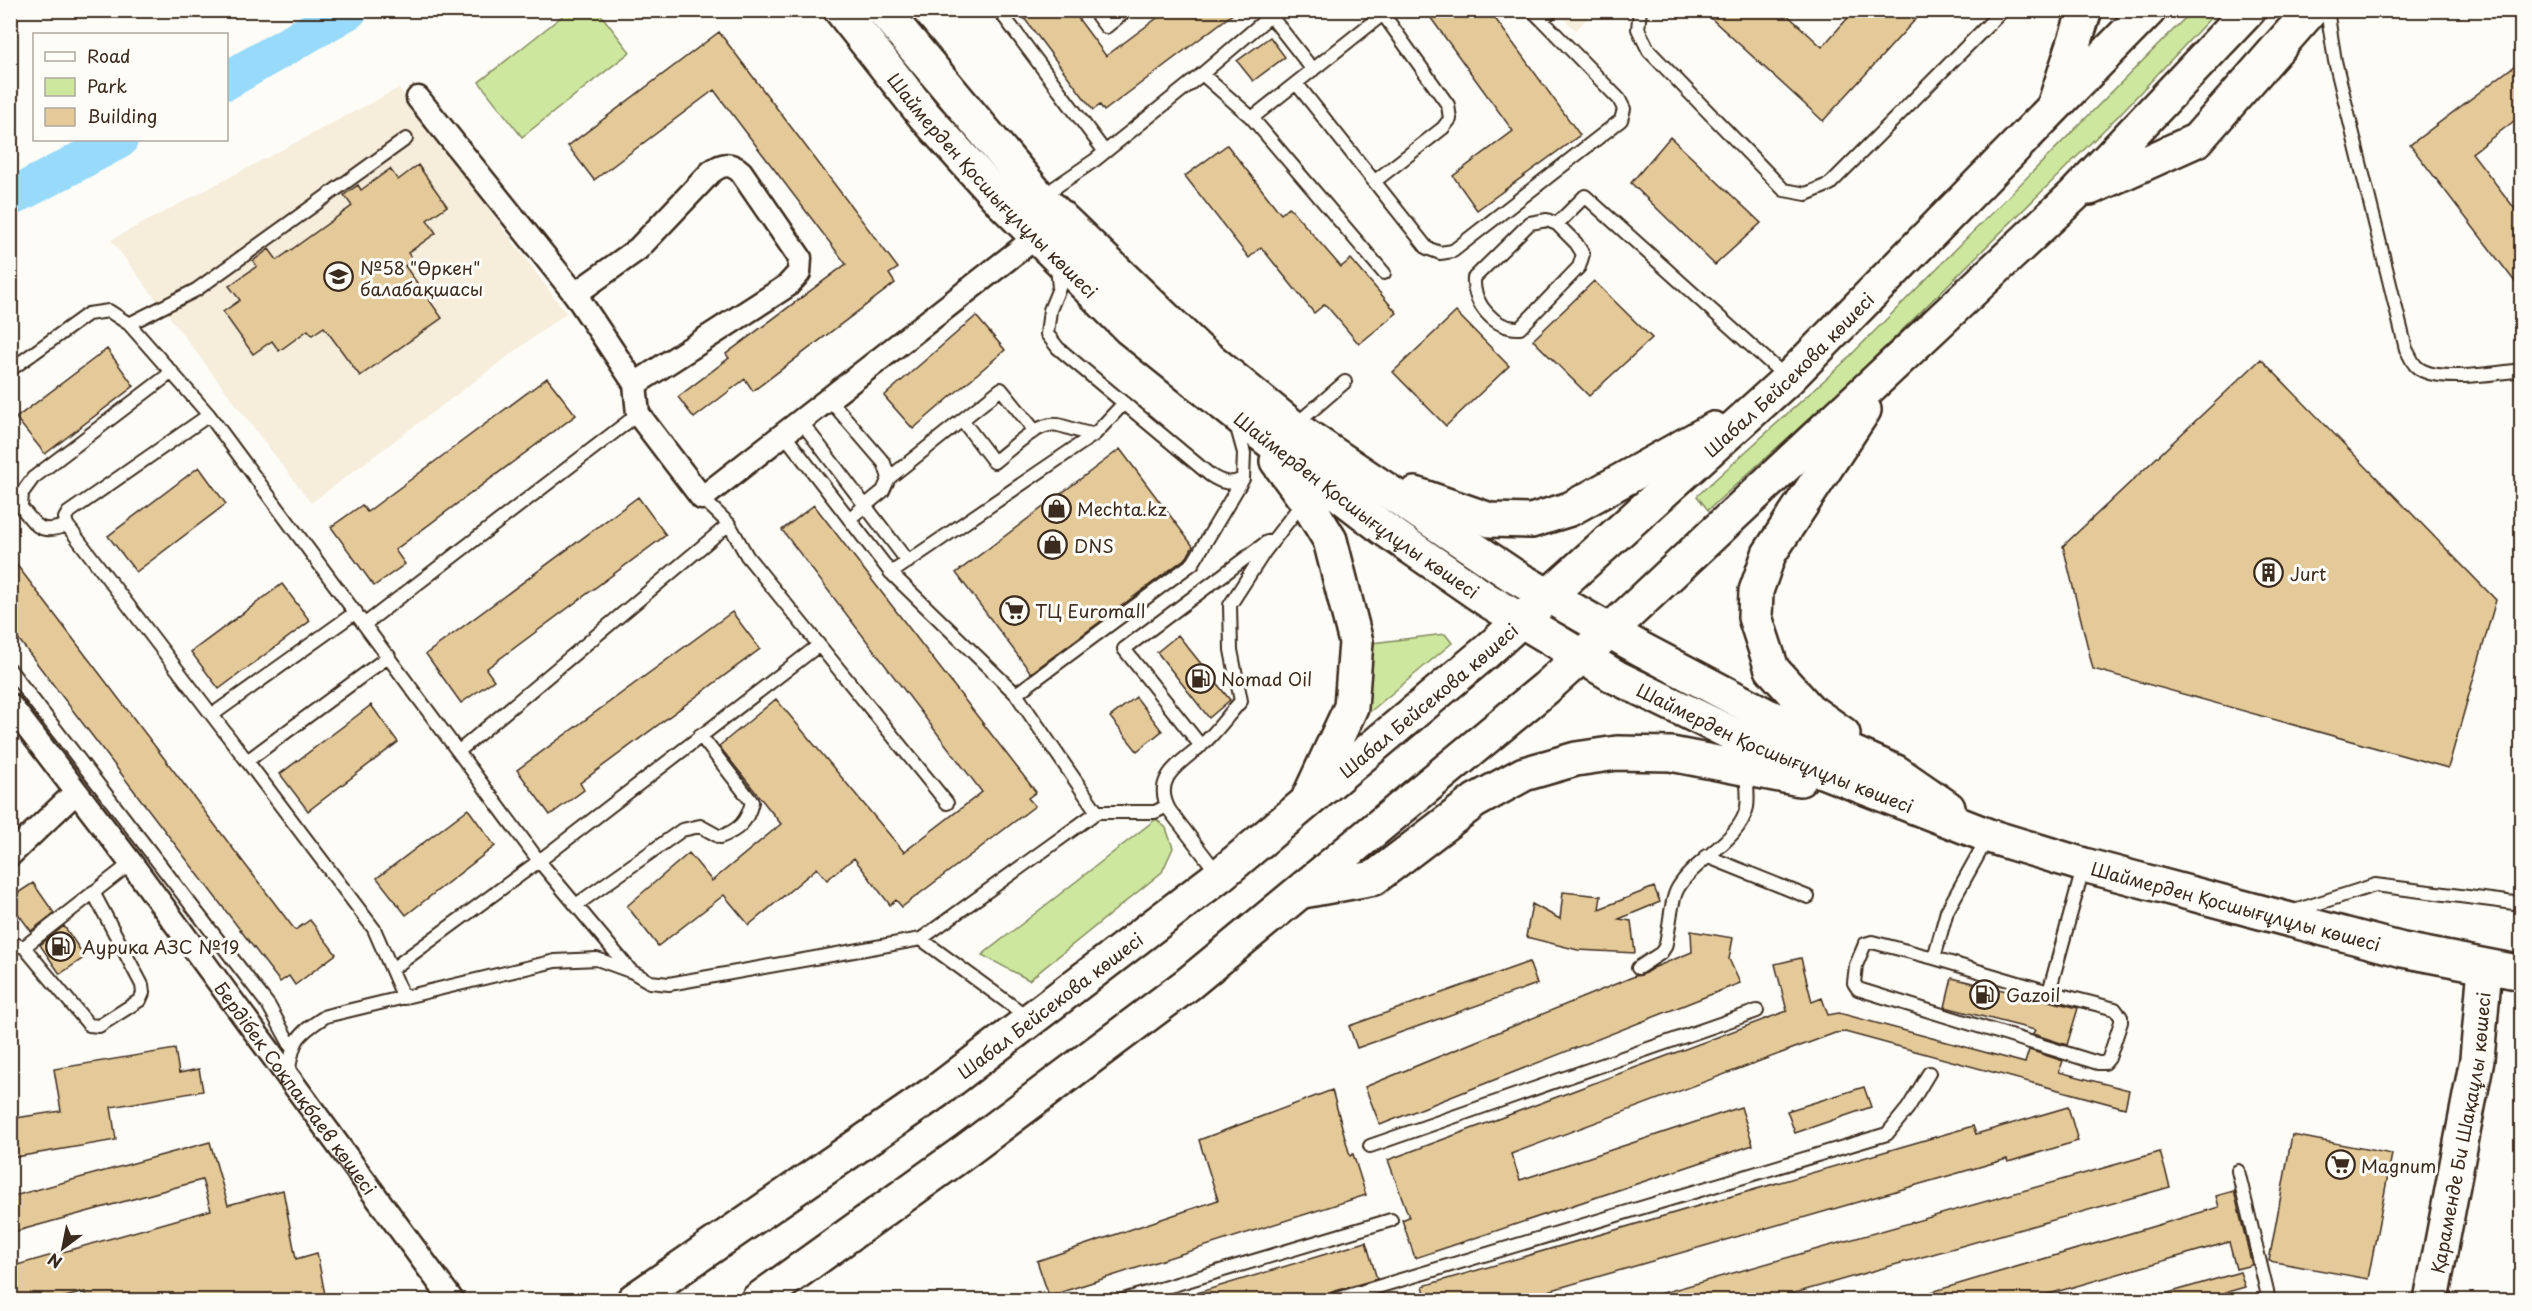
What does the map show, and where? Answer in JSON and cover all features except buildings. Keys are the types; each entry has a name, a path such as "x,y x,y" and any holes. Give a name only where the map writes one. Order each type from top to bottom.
{"main road":[{"name":"Шаймерден Қосшығұлұлы көшесі","path":"841,10 924,115 1047,227 1293,427 1372,478 1514,576 1548,596 1889,784 1989,836 2084,865 2403,950 2522,973"},
{"name":"Шаймерден Қосшығұлұлы көшесі","path":"883,10 1047,227 1130,329 1242,420 1383,528 1487,600 1617,676 1753,744 1889,784"},
{"path":"2052,110 2085,10"},
{"name":"Шабал Бейсекова көшесі","path":"634,1300 937,1091 1220,875 1305,805 1522,620 1763,402 2149,10"},
{"path":"758,1300 967,1150 1179,991 1546,688 1610,631 2074,195 2249,10"},
{"path":"2074,195 2197,140 2311,10"},
{"path":"1889,784 1809,710 1772,669 1755,617 1756,591 1769,554 1894,364"},
{"path":"1372,478 1490,520 1532,521 1569,509 1763,402"},
{"path":"1242,420 1305,499 1330,540 1356,642 1351,707 1305,805"},
{"path":"1301,891 1374,878 1475,801 1524,774 1576,759 1617,753 1671,754 1746,768 1889,784"},
{"name":"Қараменде Би Шақаұлы көшесі","path":"2430,1300 2477,1059 2485,967"}],"street":[{"path":"418,98 575,294 634,384 638,414 702,498 1047,227"},
{"path":"575,294 638,249 720,165 728,164 741,172 800,258 799,273 787,286 634,384"},
{"name":"Бердібек Соқпақбаев көшесі","path":"10,705 131,863 452,1300"},
{"path":"10,855 76,792"}],"lane":[{"path":"999,10 1105,152"},
{"path":"1093,10 1106,27 1127,10"},
{"path":"1296,83 1427,248 1440,253 1453,251 1621,120 1624,109 1619,99 1532,10"},
{"path":"1542,20 1552,10"},
{"path":"1640,10 1638,29 1648,51 1784,190 1806,194 1830,184 2003,10"},
{"path":"2327,10 2335,61 2406,349 2416,366 2434,375 2482,375 2522,370"},
{"path":"1243,479 1232,484 1221,482 1210,475 1058,348 1047,334 1050,310 1059,288 1047,227 1105,152 1202,74 1271,12 1313,70"},
{"path":"1252,118 1383,12 1448,105 1450,119 1443,128 1375,181"},
{"path":"1202,74 1252,118 1384,273"},
{"path":"129,324 196,290 406,139"},
{"path":"1557,224 1585,195 1788,378"},
{"path":"1547,220 1557,224 1576,243 1582,254 1579,267 1520,328 1508,329 1499,324 1478,301 1473,288 1474,278 1530,223 1547,220"},
{"path":"10,370 88,314 109,311 129,324 209,415 539,861 632,971"},
{"path":"67,525 51,531 38,528 21,507 22,493 33,478 172,372"},
{"path":"1293,427 1345,382"},
{"path":"849,519 884,491 889,478 1001,389 1035,431"},
{"path":"828,398 884,463 889,478"},
{"path":"891,573 1095,434 1124,403"},
{"path":"365,624 638,414"},
{"path":"209,415 68,513 65,518 67,525 374,929 404,998"},
{"path":"962,420 994,462 1040,427 1057,424 1080,434 1095,434"},
{"path":"1016,694 1193,563 1243,479 1242,420"},
{"path":"792,427 866,506 908,562"},
{"path":"792,427 849,519 891,573 1016,694 1098,812"},
{"path":"702,498 729,524 747,556 947,803"},
{"path":"1220,875 1163,801 1163,786 1169,772 1200,746 1240,701 1231,650 1230,605 1305,499"},
{"path":"459,751 729,524"},
{"path":"1200,746 1124,649 1280,532"},
{"path":"212,715 356,612"},
{"path":"392,969 539,861 819,645"},
{"path":"247,761 389,656"},
{"path":"10,670 269,1006 292,1048"},
{"path":"576,905 682,830 700,826 720,837 737,831 748,818 752,802 700,735"},
{"path":"1638,968 1661,953 1665,947 1676,891 1685,877 1734,833 1747,807 1746,768"},
{"path":"288,1077 292,1048 304,1029 326,1016 555,961 597,959 632,971 650,982 669,984 921,939 1098,812 1155,812 1167,806"},
{"path":"1934,958 1947,911 1989,836"},
{"path":"1706,856 1808,897"},
{"path":"24,947 131,863"},
{"path":"2049,992 2084,865"},
{"path":"2278,916 2375,885 2522,904"},
{"path":"10,943 24,947 89,1025 99,1026 141,1000 143,993 142,985 93,892"},
{"path":"921,939 1031,1019"},
{"path":"1872,942 1934,958 2115,1010 2121,1017 2121,1022 2109,1059 2105,1063 2098,1063 1858,989 1854,983 1856,965 1865,944 1872,942"},
{"path":"1370,1146 1757,1011"},
{"path":"1334,1300 1887,1134 1908,1108 1929,1073"},
{"path":"2238,1171 2269,1300"},
{"path":"1123,1300 1391,1220"}],"shaded area":[{"path":"1555,11 1594,11 1576,30"},
{"name":"№58 \"Өркен\" балабақшасы","path":"399,88 566,313 311,503 111,240"}],"green space":[{"path":"570,10 598,11 630,52 522,137 479,82"},
{"path":"2193,10 2217,11 2119,115 1855,377 1708,510 1697,496 1842,364"},
{"path":"1445,634 1452,643 1365,716 1371,677 1372,643"},
{"path":"1156,819 1166,828 1173,848 1162,872 1029,980 982,955"}],"waterway":[{"path":"228,80 349,10"},
{"path":"10,198 117,141"}],"place":[{"name":"№58 \"Өркен\" балабақшасы","path":"339,277"},
{"name":"Mechta.kz","path":"1056,508"},
{"name":"DNS","path":"1053,545"},
{"name":"Jurt","path":"2269,573"},
{"name":"ТЦ Euromall","path":"1014,610"},
{"name":"Nomad Oil","path":"1200,678"},
{"name":"Аурика АЗС №19","path":"61,946"},
{"name":"Gazoil","path":"1985,994"},
{"name":"Magnum","path":"2340,1165"}]}
